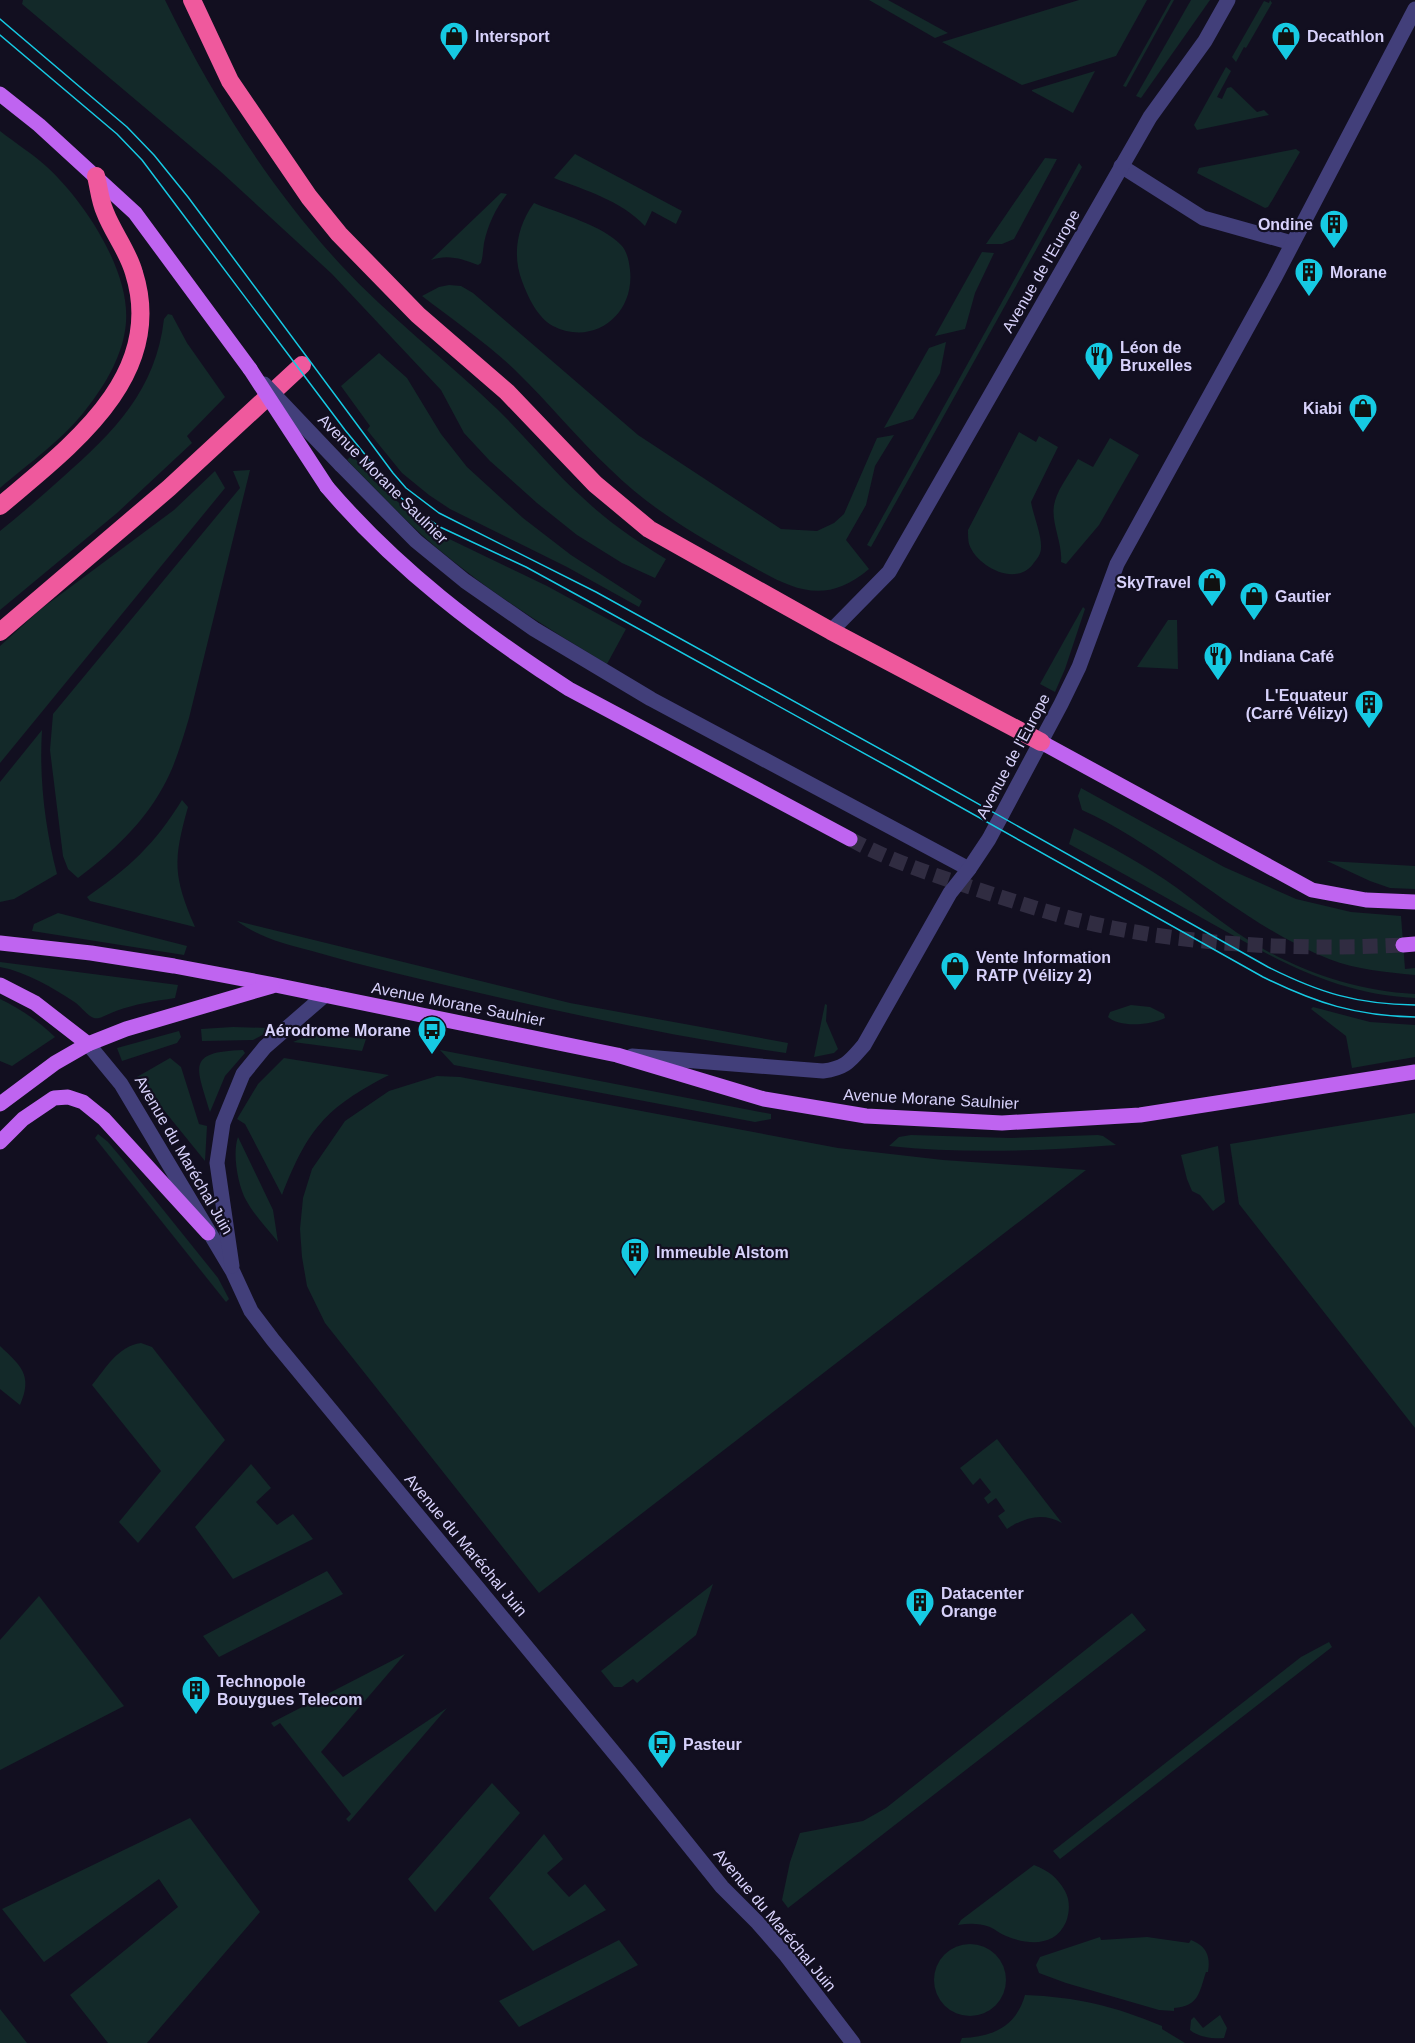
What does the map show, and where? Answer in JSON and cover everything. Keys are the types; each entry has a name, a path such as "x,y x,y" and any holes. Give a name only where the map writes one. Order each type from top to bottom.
{"highway":[{"path":"192,0 216,54 249,109 309,197 359,257 418,315 507,392 595,484 649,529 831,631 1041,742"},
{"path":"0,506 91,425 117,392 128,369 141,326 139,291 134,273 121,240 105,212 96,176"},
{"path":"0,632 169,488 302,365"}],"main road":[{"name":"Avenue Morane Saulnier","path":"0,94 39,125 135,213 250,369 327,487 400,564 450,606 532,666 569,689 850,839"},
{"path":"1041,742 1312,890 1366,900 1415,902"},
{"name":"Avenue Morane Saulnier","path":"0,943 92,953 275,985 617,1055 764,1099 866,1116 1002,1123 1140,1115 1415,1072"},
{"path":"0,985 35,1003 88,1044"},
{"name":"Avenue Morane Saulnier","path":"0,1104 55,1063 88,1044 137,1026 275,985"},
{"path":"0,1142 28,1115 54,1098 68,1097 83,1102 104,1119 208,1233"}],"street":[{"name":"Avenue de l'Europe","path":"831,631 889,572 1150,117 1205,41 1228,0"},
{"name":"Avenue de l'Europe","path":"617,1055 823,1071 836,1070 848,1065 864,1045 950,893 989,839 1041,742 1079,667 1117,564 1292,243 1415,9"},
{"path":"1121,166 1203,218 1292,243"},
{"name":"Avenue Morane Saulnier","path":"250,369 340,465 416,541 465,581 534,629 651,699 969,869"},
{"path":"233,1272 217,1163 223,1123 243,1074 265,1047 325,995"},
{"name":"Avenue du Maréchal Juin","path":"88,1044 121,1084 233,1272 251,1311 273,1340 716,1879 785,1954 853,2043"}],"green space":[{"path":"23,0 165,0 202,71 243,138 265,171 314,234 358,283 497,409 582,497 622,530 666,559 655,578 622,563 577,535 490,461 464,433 441,390 332,274 220,171 22,4"},
{"path":"869,0 888,0 948,33 935,38"},
{"path":"1079,0 1147,0 1116,56 1022,85 942,42"},
{"path":"1171,0 1174,0 1126,87 1123,86"},
{"path":"1191,0 1210,0 1141,98 1136,96"},
{"path":"1270,0 1272,3 1236,62 1232,57 1264,1 1269,3"},
{"path":"1226,67 1231,71 1217,97 1222,99 1227,88 1231,87 1257,112 1264,110 1269,115 1197,130 1194,125"},
{"path":"1095,71 1073,113 1032,91 1032,90"},
{"path":"0,131 47,167 76,198 89,217 113,259 121,281 126,322 118,357 101,389 87,408 57,440 0,488"},
{"path":"1296,149 1300,152 1268,207 1265,208 1197,173 1199,168"},
{"path":"575,154 682,211 676,224 652,211 645,226 614,203 554,178"},
{"path":"1045,158 1057,159 1014,239 1002,244 986,244"},
{"path":"1079,163 1082,167 871,547 867,545"},
{"path":"501,193 507,194 490,224 481,263 478,265 449,257 431,260"},
{"path":"534,203 604,232 625,250 630,267 630,286 626,300 619,313 597,329 583,332 568,331 553,326 542,317 524,287 517,261 518,241 524,221"},
{"path":"982,252 994,253 975,293 965,329 935,336"},
{"path":"461,286 473,293 638,435 781,529 817,531 834,523 844,514 877,438 894,435 875,466 866,505 846,540 869,569 851,582 834,589 818,591 802,589 771,577 670,518 610,469 504,360 422,296 439,287"},
{"path":"168,314 172,315 187,343 225,397 187,436 192,443 117,513 0,610 0,531 82,460 130,408 152,367 164,319"},
{"path":"946,342 940,373 913,419 884,428 929,348"},
{"path":"379,353 407,378 441,434 467,467 523,518 571,555 642,601 639,607 567,567 450,509 402,473 367,430 370,426 341,386"},
{"path":"1019,432 1036,442 1039,436 1058,447 1031,502 1040,537 1040,554 1026,571 1007,574 980,560 969,544 968,530"},
{"path":"1110,438 1139,455 1099,525 1066,564 1061,562 1054,516 1055,501 1078,459 1093,467"},
{"path":"352,455 374,481 422,523 441,535 547,586 626,629 607,664 511,604 443,553 412,526 347,460"},
{"path":"250,470 189,718 171,771 155,801 136,825 114,848 78,878 68,869 63,856 50,750 53,714 240,488 233,471"},
{"path":"215,471 225,488 0,763 0,646 41,609 174,510"},
{"path":"1083,607 1085,609 1055,692 1040,684"},
{"path":"1168,620 1177,620 1178,669 1137,667"},
{"path":"42,730 41,766 44,803 57,874 14,899 0,902 0,782"},
{"path":"1081,788 1224,867 1296,899 1351,912 1401,916 1405,969 1415,968 1415,975 1350,966 1296,944 1234,907 1145,845 1082,810 1078,796"},
{"path":"182,800 188,807 178,855 179,881 195,927 90,901 87,897 116,876 162,830"},
{"path":"1074,828 1152,871 1236,932 1299,967 1344,983 1415,994 1415,998 1357,989 1330,981 1278,959 1069,844"},
{"path":"1327,861 1415,866 1415,889 1390,888"},
{"path":"58,913 187,946 184,955 32,931 34,924"},
{"path":"237,921 570,1003 788,1043 786,1053 639,1028 395,973 282,943 255,932"},
{"path":"0,962 178,985 175,998 130,1006 94,1018 76,1003 40,981 0,967"},
{"path":"0,999 29,1016 55,1037 12,1066 0,1061"},
{"path":"825,1004 827,1005 826,1021 838,1049 834,1053 814,1057"},
{"path":"1131,1005 1150,1007 1164,1014 1165,1018 1152,1022 1127,1024 1108,1017 1110,1012"},
{"path":"1313,1007 1370,1022 1415,1025 1415,1057 1352,1068 1346,1036 1311,1009"},
{"path":"267,1028 268,1032 253,1040 202,1041 201,1029"},
{"path":"179,1031 181,1037 177,1043 122,1061 117,1048"},
{"path":"310,1035 366,1039 362,1051 293,1042"},
{"path":"243,1050 245,1053 225,1076 210,1112 199,1073 200,1065 212,1054"},
{"path":"440,1050 771,1114 771,1119 755,1122 454,1065"},
{"path":"170,1058 181,1067 199,1124 207,1126 205,1161 137,1077"},
{"path":"284,1058 389,1075 349,1098 321,1123 301,1153 282,1195 245,1124 237,1119 258,1084"},
{"path":"437,1076 460,1077 838,1148 943,1160 1086,1170 539,1593 325,1323 307,1286 300,1229 303,1198 312,1169 345,1121 389,1091"},
{"path":"1415,1113 1415,1428 1239,1204 1230,1144"},
{"path":"98,1134 124,1161 218,1278 229,1299 226,1302 95,1138"},
{"path":"911,1135 1010,1138 1098,1135 1116,1145 1002,1151 889,1146 899,1137"},
{"path":"238,1137 273,1210 278,1242 253,1211 243,1194 236,1160"},
{"path":"1218,1146 1225,1202 1213,1211 1200,1195 1192,1191 1181,1155"},
{"path":"141,1343 152,1347 225,1440 138,1543 119,1522 161,1471 92,1385 119,1353"},
{"path":"0,1346 14,1359 23,1372 25,1386 20,1405 0,1389"},
{"path":"997,1439 1062,1523 1048,1518 1034,1517 1007,1529 998,1516 1005,1511 996,1498 988,1504 984,1498 991,1492 980,1478 973,1485 960,1468"},
{"path":"251,1464 271,1488 256,1502 277,1525 293,1514 313,1539 233,1579 195,1527"},
{"path":"327,1571 343,1594 219,1657 203,1636"},
{"path":"713,1584 696,1635 637,1683 633,1679 622,1687 614,1687 601,1671"},
{"path":"39,1596 124,1706 0,1770 0,1640"},
{"path":"1132,1613 1146,1630 788,1908 782,1900 790,1862 800,1833 863,1821 886,1808"},
{"path":"1329,1642 1332,1647 1060,1859 1053,1851 1301,1657"},
{"path":"405,1654 321,1752 343,1777 447,1708 349,1822 346,1819 351,1814 280,1723 274,1727 271,1723"},
{"path":"492,1783 520,1813 435,1912 408,1879"},
{"path":"190,1818 260,1912 147,2043 108,2043 70,1995 178,1907 159,1879 44,1962 2,1909"},
{"path":"544,1834 563,1859 547,1873 569,1897 585,1884 606,1910 533,1951 489,1898"},
{"path":"1034,1865 1056,1878 1068,1898 1069,1910 1066,1922 1055,1936 1040,1942 1023,1941 982,1925 958,1925 961,1920"},
{"path":"1100,1937 1101,1940 1147,1937 1196,1942 1204,1949 1209,1961 1208,1972 1206,1972 1197,1997 1189,2004 1174,2008 1174,2011 1159,2010 1039,1973 1036,1965 1040,1957"},
{"path":"619,1940 638,1965 519,2027 499,2001"},
{"path":"970,1944 984,1947 996,1954 1003,1966 1006,1980 1003,1994 996,2006 984,2013 970,2016 956,2013 944,2006 937,1994 934,1980 937,1966 944,1954 956,1947"},
{"path":"1025,1995 1079,2000 1128,2013 1162,2026 1162,2029 1185,2043 960,2043 962,2038 983,2035 1001,2028 1016,2015"},
{"path":"0,2009 27,2043 0,2043"},
{"path":"1220,2015 1227,2028 1224,2038 1206,2037 1190,2030 1191,2020 1194,2017 1203,2028"}],"tunnel":[{"path":"850,839 892,859 949,880 1056,914 1113,928 1221,943 1294,947 1403,945"}],"tram line":[{"path":"0,19 127,127 154,155 188,197 393,473 406,488 439,513 596,592 1268,967 1305,984 1339,995 1374,1002 1415,1005"},
{"path":"0,35 117,134 142,160 345,430 399,496 420,514 440,527 526,567 590,602 1263,977 1319,1001 1355,1011 1415,1017"}],"place":[{"name":"Intersport","path":"454,62"},
{"name":"Decathlon","path":"1286,62"},
{"name":"Ondine","path":"1334,250"},
{"name":"Morane","path":"1309,298"},
{"name":"Léon de Bruxelles","path":"1099,382"},
{"name":"Kiabi","path":"1363,434"},
{"name":"SkyTravel","path":"1212,608"},
{"name":"Gautier","path":"1254,622"},
{"name":"Indiana Café","path":"1218,682"},
{"name":"L'Equateur (Carré Vélizy)","path":"1369,730"},
{"name":"Vente Information RATP (Vélizy 2)","path":"955,992"},
{"name":"Aérodrome Morane","path":"432,1056"},
{"name":"Immeuble Alstom","path":"635,1278"},
{"name":"Datacenter Orange","path":"920,1628"},
{"name":"Technopole Bouygues Telecom","path":"196,1716"},
{"name":"Pasteur","path":"662,1770"}]}
